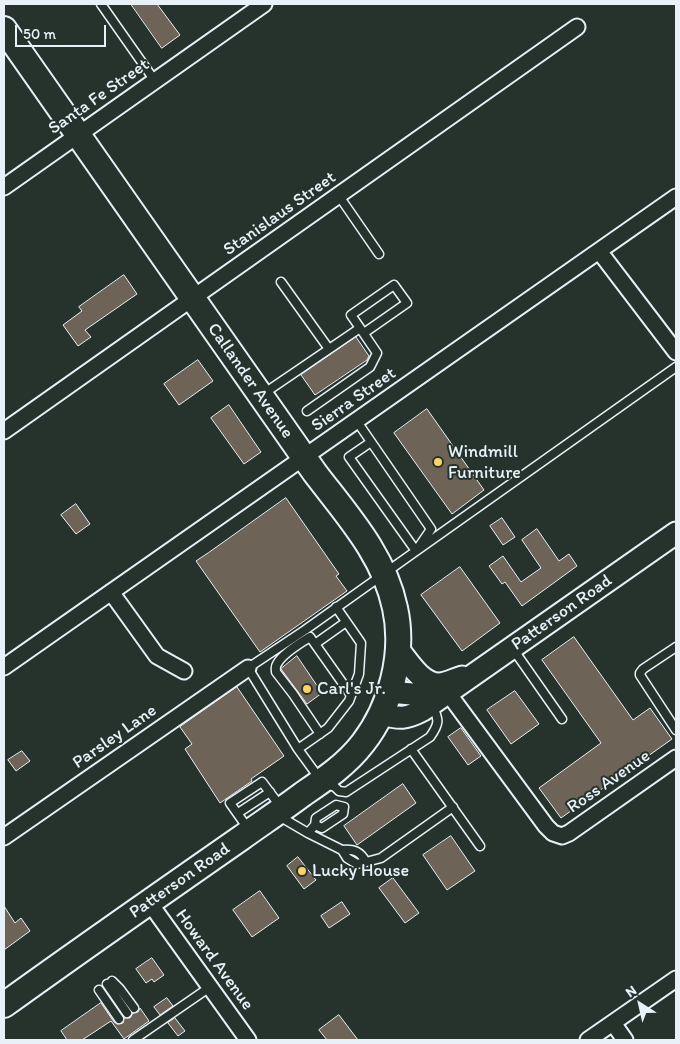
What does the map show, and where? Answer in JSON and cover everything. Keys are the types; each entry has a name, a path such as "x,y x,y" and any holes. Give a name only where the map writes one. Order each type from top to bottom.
{"main road":[{"name":"Callander Avenue","path":"4,29 304,457 368,544 384,573 396,608 398,649 395,675 381,714 370,734 353,755"},
{"name":"Patterson Road","path":"381,714 395,718 410,717 676,533"},
{"path":"398,649 427,681 439,684 476,673"},
{"path":"389,692 440,698"},
{"name":"Patterson Road","path":"4,1004 149,902 244,822 322,782 353,755"}],"street":[{"name":"Santa Fe Street","path":"4,187 264,4"},
{"name":"Stanislaus Street","path":"4,431 577,27"},
{"name":"Sierra Street","path":"4,667 676,197"},
{"path":"599,251 676,352"},
{"path":"111,592 157,656 184,671"},
{"name":"Parsley Lane","path":"4,837 248,668"},
{"name":"Ross Avenue","path":"440,698 553,834 562,836 569,833 676,758"},
{"name":"Howard Avenue","path":"149,902 248,1040"},
{"path":"588,1040 676,979"},
{"path":"613,1023 625,1040"}],"lane":[{"path":"101,4 155,81"},
{"path":"339,196 379,254"},
{"path":"281,282 329,349"},
{"path":"261,395 329,349 362,330 407,303 394,285 351,315 362,330 377,353 370,367 307,411"},
{"path":"440,698 436,729 430,737 346,792 339,791 335,787 322,782 298,749 248,668 305,630 676,368"},
{"path":"356,420 431,529 416,551"},
{"path":"371,442 349,458 416,551"},
{"path":"298,749 328,728 349,701 359,674 361,643 336,607"},
{"path":"320,734 275,668 284,656 346,622"},
{"path":"312,640 352,695"},
{"path":"676,647 640,672 640,675 676,730"},
{"path":"512,648 562,719"},
{"path":"411,749 480,846"},
{"path":"244,822 230,803 262,782 276,805 308,833 342,850 347,858 357,864 381,858 453,807"},
{"path":"315,824 322,828 343,814 346,792"},
{"path":"308,833 315,824 316,818 336,805 344,807"},
{"path":"109,983 131,1010"},
{"path":"133,1040 210,987"},
{"path":"98,990 119,1019"}],"building":[{"path":"131,4 157,4 180,35 162,48"},
{"path":"124,275 137,294 85,330 91,337 78,346 63,325 82,311 79,307"},
{"path":"356,337 369,356 367,360 315,395 301,375"},
{"path":"198,360 213,381 179,405 164,384"},
{"path":"229,405 261,452 244,464 211,418"},
{"path":"427,409 484,490 452,514 394,433"},
{"path":"286,498 339,574 336,576 347,591 260,652 196,561"},
{"path":"76,504 90,524 76,534 61,515"},
{"path":"502,518 515,537 503,545 490,526"},
{"path":"537,529 559,561 569,554 577,566 522,606 505,582 502,584 489,566 503,556 521,582 541,568 522,540"},
{"path":"460,567 500,623 462,651 421,595"},
{"path":"574,637 633,720 650,708 672,739 561,818 539,788 601,743 542,660"},
{"path":"297,656 322,693 307,704 281,669"},
{"path":"237,687 284,756 220,803 185,749 192,744 180,727"},
{"path":"515,691 539,724 511,744 487,710"},
{"path":"461,728 481,756 468,765 448,737"},
{"path":"22,751 30,761 16,771 8,760"},
{"path":"403,784 416,803 357,845 344,826"},
{"path":"451,836 475,871 447,890 423,855"},
{"path":"298,857 316,880 304,889 287,866"},
{"path":"393,878 419,913 405,923 379,888"},
{"path":"260,891 279,918 252,937 233,910"},
{"path":"342,902 350,914 329,928 321,916"},
{"path":"4,906 15,923 21,918 30,931 4,950"},
{"path":"152,958 164,975 154,982 152,979 146,983 136,969"},
{"path":"167,998 173,1006 160,1015 154,1007"},
{"path":"101,1003 117,1024 123,1023 124,1018 130,1018 140,1008 149,1021 124,1039 111,1021 82,1040 67,1040 61,1031"},
{"path":"339,1015 358,1040 327,1040 319,1030"},
{"path":"175,1018 185,1031 178,1036 168,1023"}],"place":[{"name":"Windmill Furniture","path":"438,462"},
{"name":"Carl's Jr.","path":"307,689"},
{"name":"Lucky House","path":"302,871"}]}
